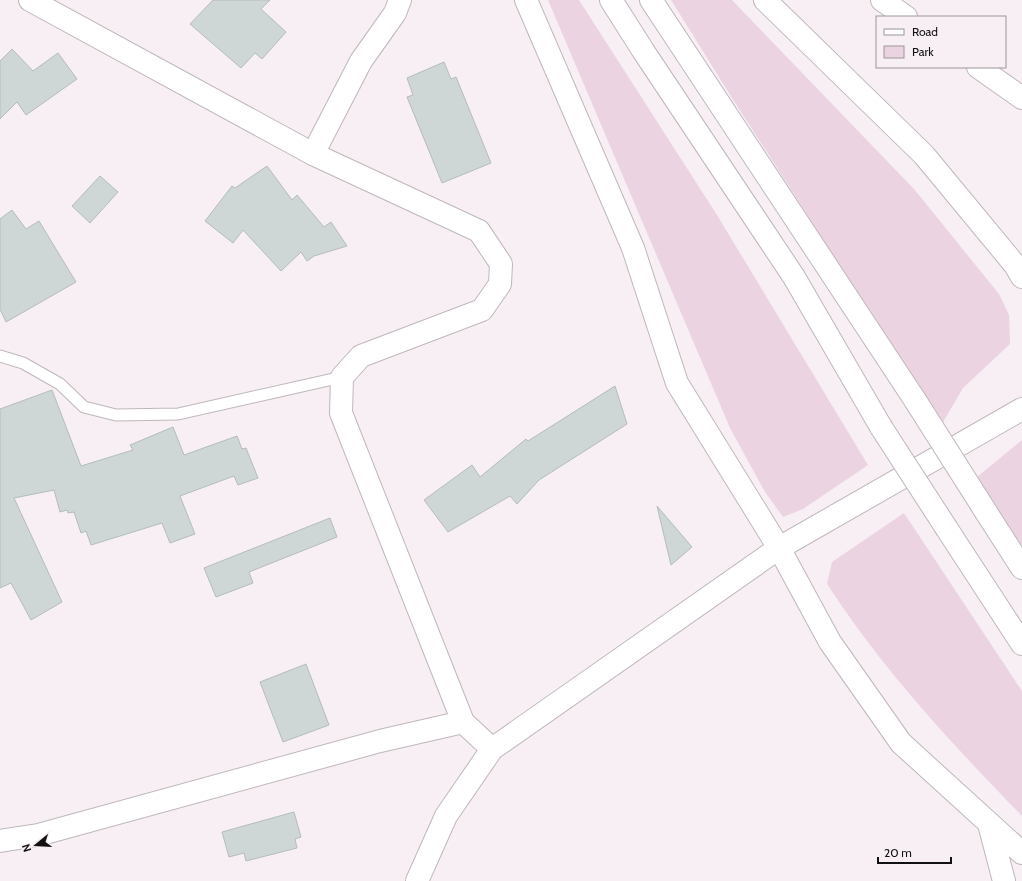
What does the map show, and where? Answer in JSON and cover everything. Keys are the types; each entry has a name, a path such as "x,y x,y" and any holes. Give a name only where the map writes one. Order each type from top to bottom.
{"main road":[{"path":"30,0 313,154 479,231 501,264 500,284 482,310 361,356 342,377 341,413 463,722 492,749"},
{"path":"313,154 361,61 395,13 400,0"},
{"path":"526,0 632,248 677,383 779,548 830,642 901,743 1022,853"},
{"path":"611,0 794,277 881,427 1022,644"},
{"path":"651,0 915,400 1022,568"},
{"path":"766,0 924,155 1015,266 1022,277"},
{"path":"882,0 905,16"},
{"path":"979,68 1022,98"},
{"path":"417,881 446,816 492,749 779,548 1022,409"},
{"path":"0,841 38,835 380,741 463,722"},
{"path":"990,824 1004,881"}],"lane":[{"path":"0,356 23,363 60,384 84,407 116,415 178,414 342,377"}],"green space":[{"path":"548,0 579,0 717,215 868,465 803,509 783,517 765,492 730,428"},
{"path":"671,0 732,0 914,189 999,294 1009,315 1010,344 963,388 942,424 732,98"},
{"path":"1022,440 1022,546 977,477"},
{"path":"904,513 1022,691 1022,816 969,761 894,676 848,615 827,584 832,562"}],"building":[{"path":"213,0 270,0 261,9 286,32 262,59 255,53 241,68 190,24"},
{"path":"12,49 33,71 58,53 77,79 26,115 17,102 0,119 0,61"},
{"path":"444,62 451,79 456,77 491,163 442,183 407,97 413,95 407,78"},
{"path":"267,166 292,200 297,195 324,227 331,222 347,246 314,256 307,261 301,252 281,271 243,230 233,243 205,221 232,186 235,188"},
{"path":"100,176 118,192 90,223 72,206"},
{"path":"12,210 26,229 39,221 76,282 6,322 0,309 0,219"},
{"path":"615,386 627,424 539,480 517,504 510,496 448,532 424,500 472,465 480,477 526,439 528,441"},
{"path":"52,390 81,466 133,450 130,445 173,427 184,455 237,436 242,449 246,448 258,478 238,485 234,476 180,496 195,534 170,543 162,523 91,545 86,531 81,533 74,512 68,513 67,510 60,512 54,490 14,498 62,602 31,620 11,583 0,588 0,409"},
{"path":"657,506 692,547 671,565"},
{"path":"330,518 337,537 249,572 253,583 216,597 204,568"},
{"path":"306,664 329,725 283,742 260,682"},
{"path":"294,812 301,837 295,839 297,848 246,861 244,853 229,857 222,832"}]}
